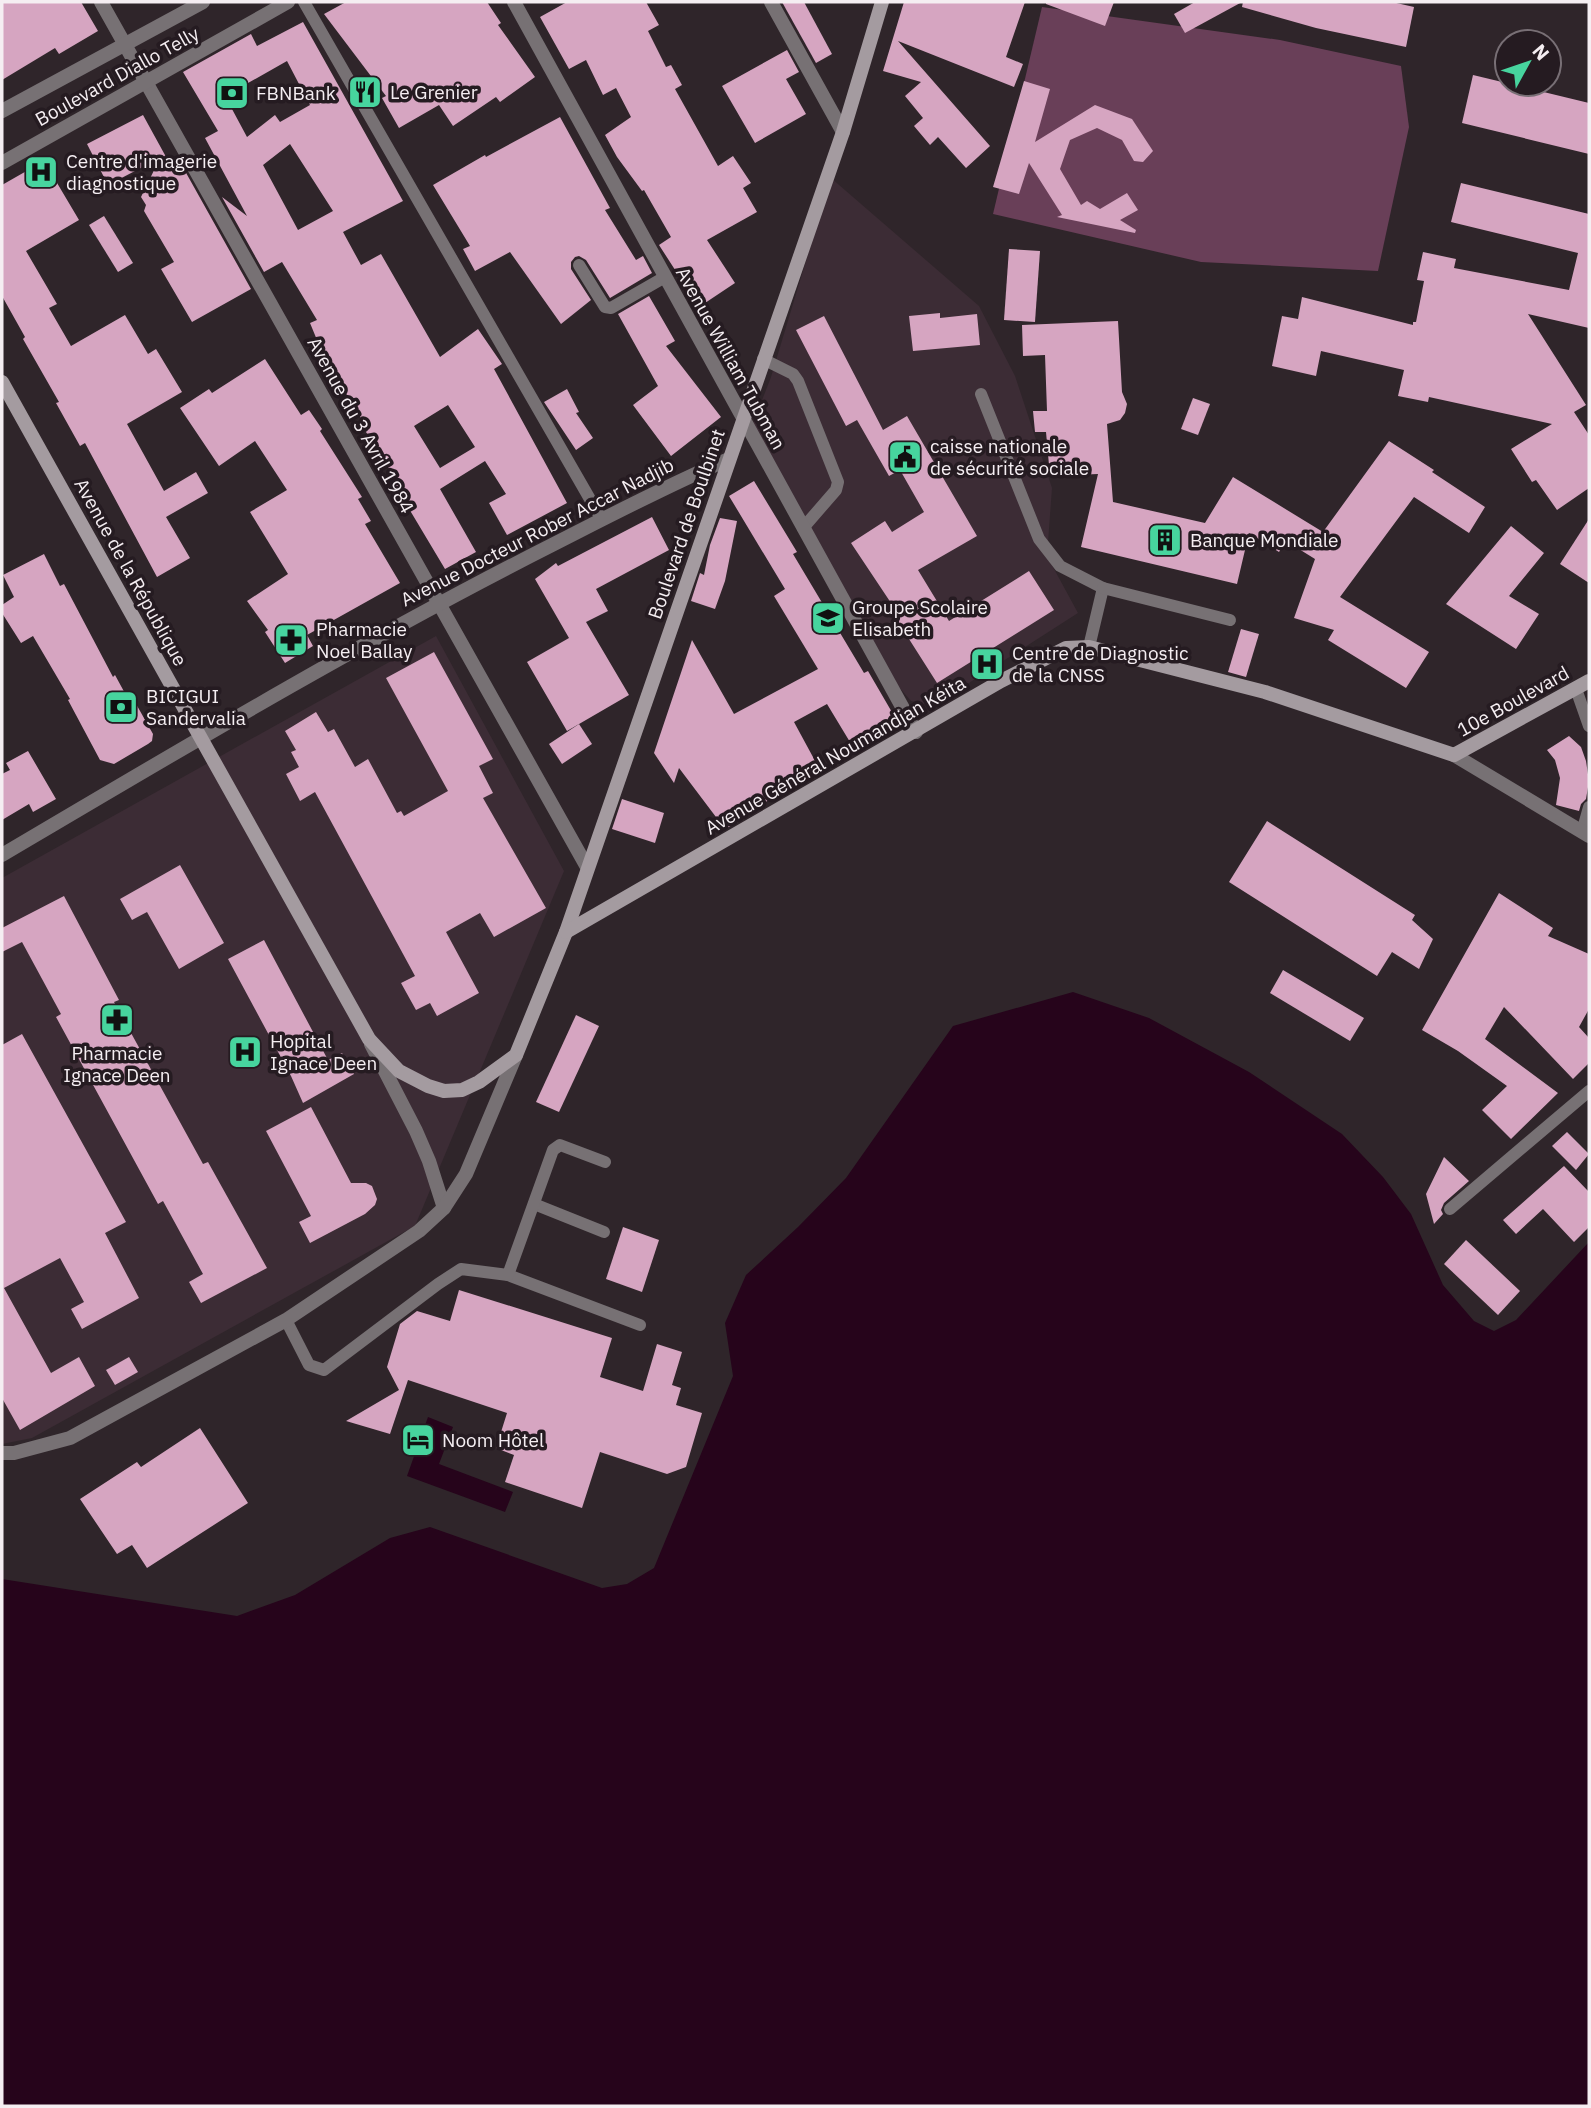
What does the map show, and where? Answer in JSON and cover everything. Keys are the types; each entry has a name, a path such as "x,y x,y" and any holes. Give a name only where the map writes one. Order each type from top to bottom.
{"main road":[{"name":"Boulevard de Boulbinet","path":"516,1055 566,932 843,132 882,2"},
{"name":"Avenue de la République","path":"2,382 369,1039 399,1071 428,1087 444,1091 462,1090 479,1082 516,1055"},
{"name":"Avenue Général Noumandjan Kéita","path":"566,932 1066,648 1088,646 1265,692 1454,755"},
{"name":"10e Boulevard","path":"1454,755 1583,685"}],"street":[{"name":"Avenue du 3 Avril 1984","path":"101,2 587,867"},
{"name":"Boulevard Diallo Telly","path":"2,111 203,2"},
{"name":"Boulevard Diallo Telly","path":"2,163 288,2"},
{"name":"Avenue William Tubman","path":"514,2 916,732"},
{"path":"771,2 843,132"},
{"name":"Avenue Docteur Rober Accar Nadjib","path":"2,855 202,737 439,603 679,480 729,459"},
{"path":"1454,755 1586,834"},
{"name":"Avenue de la République","path":"369,1039 416,1131 444,1208"},
{"path":"2,1453 14,1453 70,1438 286,1320 419,1231 444,1208 466,1174 516,1055"}],"lane":[{"path":"304,2 601,520"},
{"path":"579,265 605,307 611,308 665,277"},
{"path":"764,359 793,374 798,381 838,482 836,490 803,528"},
{"path":"981,394 1038,539 1060,566 1102,588 1230,620"},
{"path":"1088,646 1102,588"},
{"path":"1583,685 1589,726"},
{"path":"1586,834 1589,807"},
{"path":"1450,1209 1589,1091"},
{"path":"508,1275 553,1150 560,1145 605,1162"},
{"path":"534,1204 604,1232"},
{"path":"286,1320 309,1366 324,1370 461,1269 508,1275 640,1325"}],"shaded area":[{"path":"1042,7 1280,40 1401,66 1409,127 1378,271 1201,262 993,214"},
{"name":"caisse nationale de sécurité sociale","path":"831,178 979,306 1015,376 1052,488 1047,556 1078,613 933,706 911,701 892,679 752,426 771,377"},
{"name":"Hopital Ignace Deen","path":"436,636 564,871 415,1226 32,1438 2,1444 2,878"},
{"path":"1073,992 1149,1018 1249,1072 1342,1134 1383,1177 1411,1214 1443,1285 1474,1321 1494,1331 1516,1320 1589,1242 1589,2106 2,2106 2,1579 237,1616 295,1595 390,1538 430,1527 602,1588 627,1584 654,1568 733,1376 725,1323 746,1275 846,1178 953,1026"},
{"path":"428,1417 453,1427 439,1464 513,1492 505,1512 407,1476"}],"building":[{"path":"2,2 81,2 98,31 59,54 55,48 2,80"},
{"path":"346,2 487,2 501,23 498,25 535,77 500,102 496,97 453,126 439,105 399,128 382,98 386,96 324,14"},
{"path":"567,2 646,2 659,25 648,31 666,67 671,65 682,85 675,89 718,166 733,156 751,183 743,188 757,212 707,240 735,283 699,307 659,245 671,237 644,190 642,191 617,157 605,135 631,117 616,88 603,95 586,60 569,69 540,17"},
{"path":"782,2 804,2 832,54 816,63"},
{"path":"904,2 1025,2 1006,57 1023,64 1014,87 898,41 990,146 966,168 938,137 930,145 914,126 923,118 905,96 921,82 883,71"},
{"path":"1046,2 1114,2 1105,26"},
{"path":"1195,2 1242,2 1185,33 1174,14"},
{"path":"1243,2 1392,2 1414,7 1406,47 1316,28 1242,7"},
{"path":"303,22 403,201 343,232 361,265 381,254 440,357 478,329 502,364 494,369 567,503 507,535 489,503 506,494 485,461 440,489 476,552 445,569 324,357 310,323 317,320 282,262 264,272 222,197 247,216 205,138 218,131 183,72 251,34 257,46","holes":["287,61 310,105 280,122 275,115 247,137 225,96","290,144 333,211 298,230 263,165","448,405 475,447 440,468 414,426"]},
{"path":"787,50 799,72 786,79 806,114 755,143 722,86"},
{"path":"1473,75 1493,80 1493,98 1563,97 1589,103 1589,154 1462,123"},
{"path":"1024,81 1050,89 1035,142 1095,105 1132,119 1153,151 1143,162 1134,161 1122,140 1097,128 1070,140 1060,169 1081,205 1087,201 1100,209 1127,193 1138,210 1120,220 1136,230 1135,233 1057,217 1062,215 1029,163 1019,194 993,187"},
{"path":"143,115 171,166 185,171 251,289 192,322 161,269 174,262 144,211 146,205 141,197 160,158 108,185 87,144"},
{"path":"560,117 610,208 605,210 636,260 643,256 652,273 610,298 586,260 575,257 571,262 571,269 591,300 561,324 510,252 475,271 463,249 470,246 433,185"},
{"path":"44,161 79,220 26,251 57,304 49,308 71,346 125,315 148,354 156,349 182,392 127,424 164,491 196,472 208,493 166,517 190,558 157,577 85,443 80,446 56,403 59,402 2,296 2,185"},
{"path":"1461,183 1589,214 1589,328 1528,314 1586,405 1574,412 1589,435 1589,488 1557,510 1536,480 1532,482 1511,449 1552,424 1429,397 1428,402 1398,396 1404,370 1321,351 1316,376 1272,366 1282,316 1298,319 1302,297 1413,325 1413,322 1416,322 1424,281 1417,280 1423,252 1456,259 1454,268 1569,290 1578,253 1451,222"},
{"path":"104,216 133,263 118,272 89,225"},
{"path":"1009,249 1040,251 1035,322 1004,320"},
{"path":"649,296 675,341 666,346 721,417 671,456 633,405 658,386 618,314"},
{"path":"940,313 940,318 977,314 980,345 913,351 909,316"},
{"path":"824,316 883,430 907,416 977,536 918,570 949,621 1029,571 1054,610 937,683 895,617 899,615 851,543 885,521 892,532 924,512 900,470 889,476 857,420 846,426 796,330"},
{"path":"1118,321 1122,392 1127,404 1120,420 1107,424 1113,502 1205,523 1233,477 1323,532 1389,441 1485,507 1469,533 1414,497 1340,597 1429,652 1406,688 1328,640 1334,630 1294,618 1315,559 1286,541 1279,552 1249,533 1237,584 1081,547 1098,474 1050,476 1046,432 1035,432 1033,411 1047,411 1045,355 1023,356 1022,325"},
{"path":"265,359 301,415 309,410 322,429 320,431 362,497 358,499 371,521 365,524 400,583 307,635 313,646 285,663 265,632 268,630 247,601 288,574 250,512 287,490 255,441 219,466 180,408 209,389 212,393"},
{"path":"567,389 579,412 576,413 593,438 576,450 544,402"},
{"path":"1193,398 1210,404 1198,435 1181,429"},
{"path":"754,481 797,552 793,554 864,673 868,671 900,726 856,752 827,704 794,722 820,770 776,794 747,817 725,829 679,768 674,783 654,753 692,640 734,714 818,669 774,596 785,589 729,496"},
{"path":"652,517 669,550 596,589 608,611 586,622 629,695 567,731 527,662 569,638 535,579 556,563 558,566"},
{"path":"720,518 737,521 725,581 715,609 691,601 700,573 704,575 710,545"},
{"path":"1589,519 1589,583 1560,564"},
{"path":"1511,526 1544,553 1509,596 1539,614 1516,649 1446,604"},
{"path":"44,554 60,586 64,584 113,677 115,675 127,697 131,695 153,734 152,741 114,764 100,760 68,700 70,699 33,636 21,643 2,613 2,605 14,597 3,575"},
{"path":"1241,629 1259,634 1246,677 1228,672"},
{"path":"434,652 493,759 479,766 493,793 483,798 546,908 494,937 480,913 446,932 479,993 437,1016 430,1003 416,1010 401,983 415,976 315,792 300,801 286,774 299,767 291,752 296,750 285,731 316,712 328,732 334,729 355,767 368,759 397,813 401,811 404,816 448,791 386,678"},
{"path":"579,724 592,744 562,764 549,744"},
{"path":"1569,736 1581,747 1589,781 1586,799 1579,811 1556,805 1560,778 1555,760 1547,750"},
{"path":"28,751 56,799 33,812 29,804 2,820 2,774 10,770 6,763"},
{"path":"622,799 664,813 655,843 612,829"},
{"path":"1267,821 1415,915 1412,920 1433,939 1419,969 1392,952 1377,976 1229,882"},
{"path":"180,865 224,943 179,969 147,912 132,920 120,899"},
{"path":"1499,893 1553,928 1548,936 1589,954 1589,1009 1579,1027 1589,1038 1589,1063 1573,1079 1504,1007 1485,1039 1558,1093 1511,1139 1482,1110 1507,1086 1458,1051 1422,1030"},
{"path":"64,896 119,1000 114,1002 203,1164 208,1162 267,1268 201,1303 189,1282 203,1274 163,1201 158,1204 56,1017 61,1014 22,942 2,952 2,928"},
{"path":"264,940 328,1060 342,1053 354,1074 303,1103 228,959"},
{"path":"1283,970 1364,1018 1350,1041 1270,993"},
{"path":"576,1015 599,1026 559,1112 536,1102"},
{"path":"22,1034 126,1222 105,1233 139,1298 82,1329 71,1309 84,1302 60,1258 4,1288 51,1373 79,1357 95,1386 20,1430 2,1398 2,1045"},
{"path":"311,1107 351,1183 366,1183 372,1186 377,1199 375,1205 365,1214 310,1243 299,1222 311,1216 266,1131"},
{"path":"1567,1132 1589,1154 1576,1170 1552,1146"},
{"path":"1444,1157 1469,1181 1444,1203 1441,1210 1443,1214 1434,1224 1426,1194"},
{"path":"1564,1166 1589,1192 1589,1227 1574,1242 1543,1209 1516,1234 1503,1220"},
{"path":"623,1227 659,1240 642,1292 606,1279"},
{"path":"1466,1240 1520,1291 1498,1315 1444,1264"},
{"path":"459,1290 612,1338 600,1377 643,1391 657,1344 682,1352 672,1385 681,1388 676,1405 702,1413 686,1467 667,1474 600,1452 582,1508 505,1482 514,1455 496,1448 507,1413 408,1380 390,1434 346,1421 399,1390 387,1367 400,1324 417,1311 450,1321"},
{"path":"129,1357 138,1372 115,1385 106,1370"},
{"path":"200,1428 248,1503 147,1568 132,1545 117,1554 80,1499 137,1462 141,1467"}],"place":[{"name":"Le Grenier","path":"365,92"},
{"name":"FBNBank","path":"232,93"},
{"name":"Centre d'imagerie diagnostique","path":"41,172"},
{"name":"caisse nationale de sécurité sociale","path":"905,457"},
{"name":"Banque Mondiale","path":"1165,540"},
{"name":"Groupe Scolaire Elisabeth","path":"828,618"},
{"name":"Pharmacie Noel Ballay","path":"291,640"},
{"name":"Centre de Diagnostic de la CNSS","path":"987,664"},
{"name":"BICIGUI Sandervalia","path":"121,707"},
{"name":"Pharmacie Ignace Deen","path":"117,1020"},
{"name":"Hopital Ignace Deen","path":"245,1052"},
{"name":"Noom Hôtel","path":"418,1440"}]}
